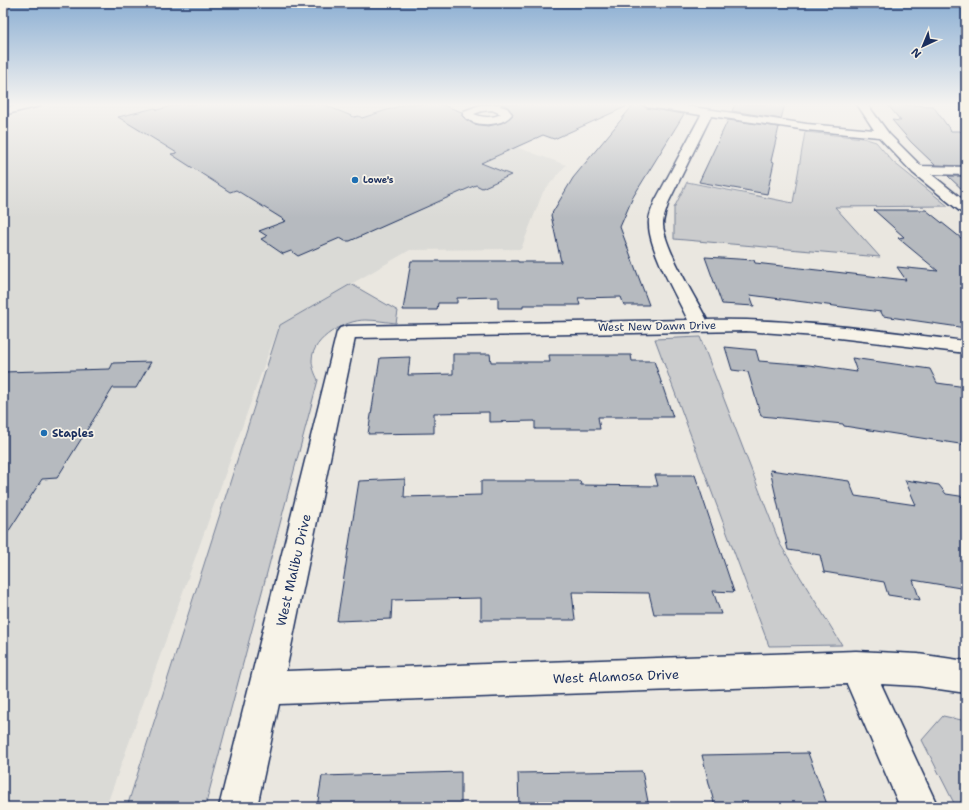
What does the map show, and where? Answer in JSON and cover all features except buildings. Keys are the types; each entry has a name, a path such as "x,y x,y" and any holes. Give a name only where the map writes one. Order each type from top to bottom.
{"street":[{"path":"693,142 662,201 657,216 656,225 660,244 700,325"},
{"path":"890,142 917,170 966,210"},
{"path":"917,170 966,171"},
{"name":"West New Dawn Drive","path":"347,332 700,325 787,327 966,347"},
{"name":"West Malibu Drive","path":"238,807 347,332"},
{"path":"856,667 919,807"},
{"name":"West Alamosa Drive","path":"266,688 856,667 918,670 966,677"}],"shaded area":[{"path":"3,142 502,142 566,165 543,192 521,249 410,250 280,325 267,357 106,807 3,807"},
{"path":"803,142 875,142 893,162 948,206 835,207 880,257 674,239 674,208 687,182 793,203"},
{"path":"351,284 398,311 396,323 365,320 349,323 331,332 318,344 313,352 312,360 318,380 205,807 127,807 280,325"},
{"path":"700,337 780,544 842,645 769,646 655,339"},
{"path":"943,716 966,721 966,807 956,807 922,740"}],"place":[{"name":"Lowe's","path":"355,180"},
{"name":"Staples","path":"44,433"}]}
